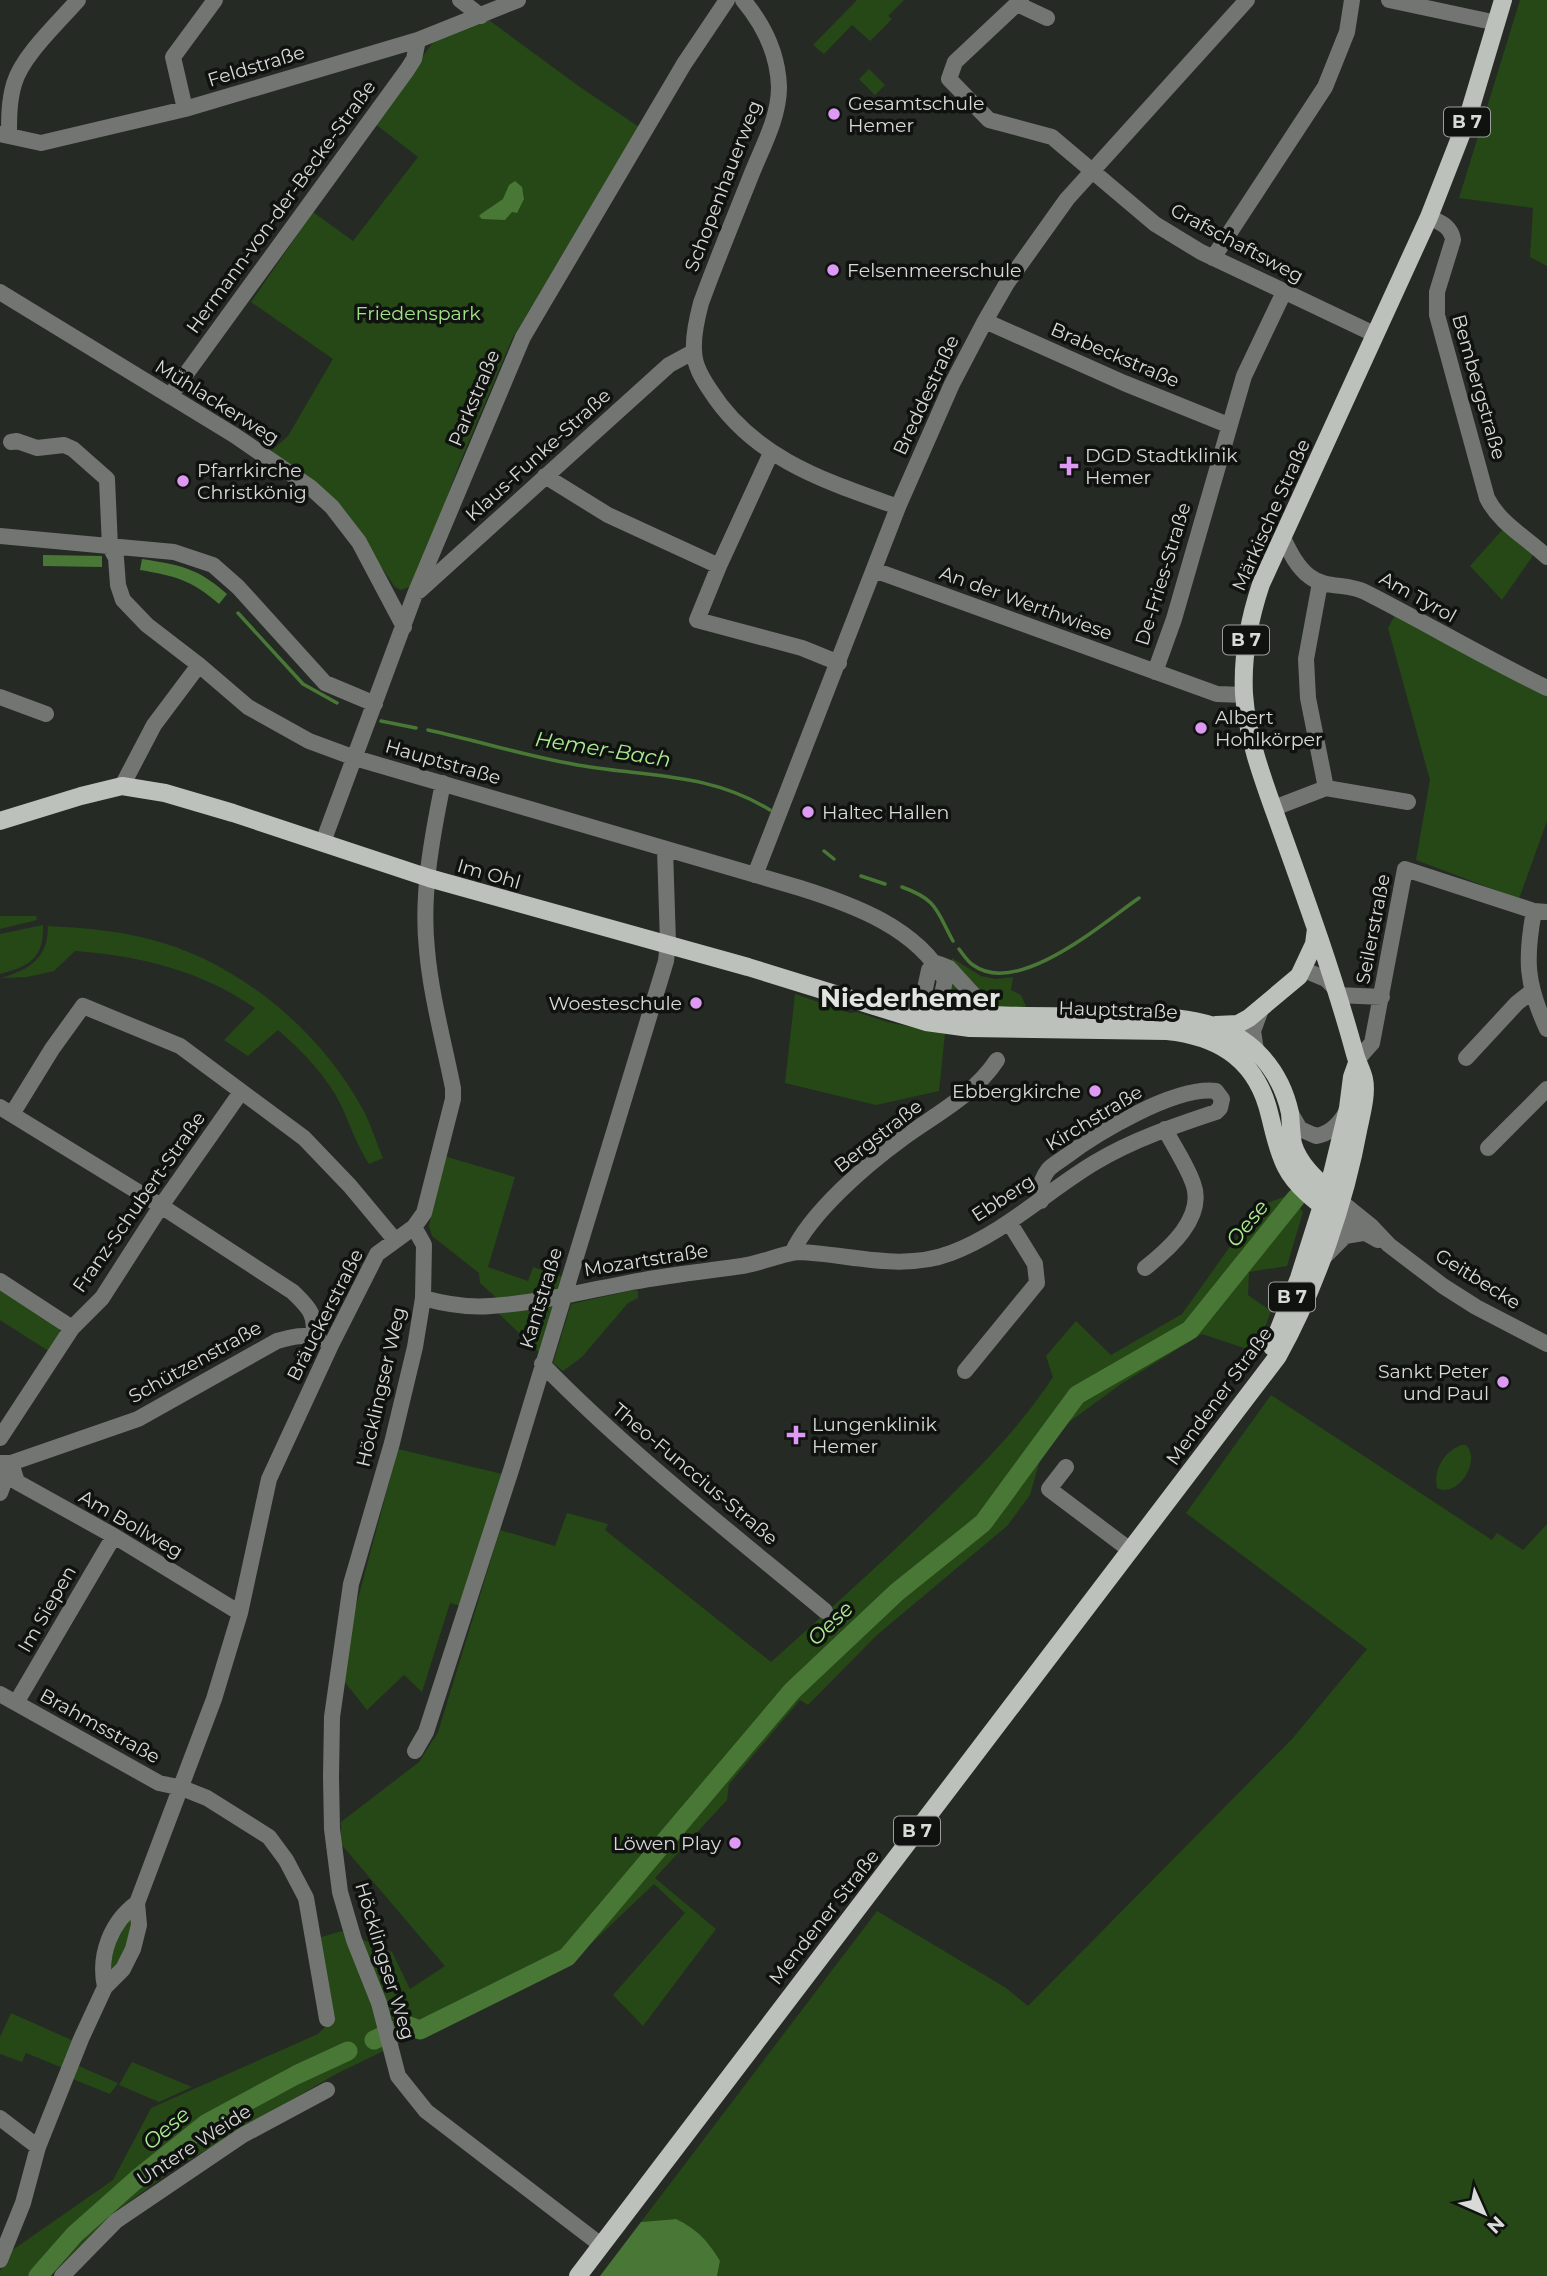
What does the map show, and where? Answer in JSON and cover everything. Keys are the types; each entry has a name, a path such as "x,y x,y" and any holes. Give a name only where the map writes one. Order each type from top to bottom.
{"main road":[{"name":"Märkische Straße","path":"1255,1384 1331,1203 1349,1175 1364,1102 1364,1080 1325,955 1255,750 1244,695 1246,640 1261,584 1429,218 1468,117 1503,0"},
{"path":"0,821 122,786"},
{"name":"Im Ohl","path":"122,786 188,799 429,878 668,943 846,998 929,1013"},
{"name":"Hauptstraße","path":"1213,1025 1238,1024 1259,1012 1304,974 1316,929"},
{"name":"Hauptstraße","path":"929,1013 1135,1023 1210,1039 1241,1060 1260,1085 1286,1168 1297,1182 1331,1203"},
{"name":"Hauptstraße","path":"929,1013 970,1028 1135,1023 1185,1018 1228,1032 1256,1050 1270,1066 1282,1088 1289,1110 1293,1144 1301,1161 1331,1203"},
{"name":"Märkische Straße","path":"1331,1203 1357,1061"},
{"name":"Mendener Straße","path":"578,2276 1255,1384 1279,1356 1296,1323 1321,1261 1331,1203"}],"street":[{"path":"4,134 14,83 24,64 78,0"},
{"path":"185,109 173,57 215,0"},
{"path":"460,0 481,16"},
{"name":"Feldstraße","path":"4,134 40,142 185,109 418,40 518,0"},
{"name":"Parkstraße","path":"323,842 414,600 523,337 684,64 727,0"},
{"name":"Schopenhauerweg","path":"693,352 695,326 701,303 776,109 779,90 774,53 764,28 743,0"},
{"name":"Breddestraße","path":"755,875 898,507 952,384 985,321 1007,283 1067,199 1247,0"},
{"path":"1213,258 1325,87 1347,33 1352,0"},
{"path":"1389,0 1497,23"},
{"path":"1019,2 1047,19"},
{"name":"Grafschaftsweg","path":"1019,2 955,62 949,73 949,79 989,120 1052,137 1155,224 1213,258 1374,334"},
{"name":"Hermann-von-der-Becke-Straße","path":"170,396 407,70 414,59 418,40"},
{"name":"Bembergstraße","path":"1429,218 1446,225 1452,232 1453,240 1437,292 1437,315 1487,498 1501,519 1547,557"},
{"name":"Mühlackerweg","path":"0,292 234,435 310,487 332,507 352,533 381,581 404,627"},
{"name":"De-Fries-Straße","path":"1151,671 1174,619 1244,376 1284,292"},
{"name":"Brabeckstraße","path":"985,321 1124,383 1228,425"},
{"path":"693,352 698,370 722,407 750,437 771,453 799,469 898,507"},
{"name":"Klaus-Funke-Straße","path":"414,600 545,476 669,365 693,352"},
{"name":"Hauptstraße","path":"11,442 17,441 37,448 64,445 73,449 103,474 109,485 110,547 116,558 118,585 123,600 147,625 248,707 266,718 309,741 355,758 831,898 903,933 936,963 949,968 992,1015"},
{"path":"771,453 697,620 802,648 839,663"},
{"path":"545,476 608,515 719,566"},
{"path":"0,536 174,552 214,565 238,587 325,683 375,704"},
{"path":"1282,536 1301,570 1320,583 1306,659 1308,698 1326,788"},
{"path":"1528,539 1547,543"},
{"name":"An der Werthwiese","path":"874,570 1217,694 1244,695"},
{"name":"Mühlackerweg","path":"381,581 414,600"},
{"name":"Am Tyrol","path":"1320,583 1361,590 1547,688"},
{"path":"122,786 154,725 199,665"},
{"path":"0,697 46,715"},
{"path":"414,1227 424,1213 453,1099 425,925 443,783"},
{"path":"1274,808 1326,788 1408,802"},
{"name":"Kantstraße","path":"415,1751 426,1732 512,1467 666,961 668,943 665,849"},
{"name":"Seilerstraße","path":"1357,1061 1373,1043 1405,869 1541,911"},
{"path":"1541,911 1529,939 1531,992 1547,1029"},
{"name":"Hauptstraße","path":"1304,974 1318,966 1325,955"},
{"path":"929,1013 945,980 936,963"},
{"path":"1304,974 1326,979 1336,992"},
{"name":"Seilerstraße","path":"1336,992 1382,998"},
{"path":"1466,1058 1517,1003 1531,992"},
{"path":"331,1345 313,1336 315,1326 312,1310 293,1292 6,1110 83,1006 180,1046 304,1138 349,1185 395,1240"},
{"path":"1256,1050 1253,1031 1259,1012"},
{"name":"Bergstraße","path":"792,1253 802,1232 835,1197 904,1138 938,1117 968,1092 987,1075 997,1060"},
{"name":"Kirchstraße","path":"1041,1201 1039,1189 1048,1170 1078,1148 1141,1112 1174,1097 1203,1089 1216,1091 1222,1099 1220,1108"},
{"path":"1488,1148 1547,1089"},
{"name":"Franz-Schubert-Straße","path":"0,1438 72,1328 102,1298 161,1206 241,1091"},
{"name":"Ebberg","path":"792,1253 897,1263 948,1254 1009,1222 1096,1161 1133,1142 1216,1112 1220,1108"},
{"name":"Hauptstraße","path":"1289,1110 1300,1129 1316,1136 1329,1132 1336,1126 1348,1108"},
{"path":"1145,1268 1166,1251 1189,1220 1195,1207 1193,1181 1165,1129"},
{"name":"Geitbecke","path":"1331,1203 1363,1233 1389,1245"},
{"name":"Geitbecke","path":"1331,1203 1371,1226 1389,1245 1476,1307 1545,1336"},
{"path":"965,1371 1037,1283 1035,1264 1009,1222"},
{"name":"Bräuckerstraße","path":"137,1903 214,1699 240,1613 269,1479 377,1254 414,1227"},
{"name":"Höcklingser Weg","path":"414,1227 424,1245 423,1298 415,1347 392,1443 351,1584 333,1707 332,1829 340,1892 354,1941 380,2003 382,2020 398,2076 426,2111 601,2245"},
{"path":"1321,1261 1345,1236 1363,1233"},
{"name":"Mozartstraße","path":"423,1298 445,1304 488,1307 674,1274 758,1264 792,1253"},
{"path":"0,1281 72,1328"},
{"name":"Schützenstraße","path":"6,1463 138,1419 276,1340 313,1336"},
{"name":"Theo-Funccius-Straße","path":"542,1364 595,1418 825,1611"},
{"path":"0,1493 6,1463"},
{"name":"Am Bollweg","path":"6,1463 17,1482 114,1536 240,1613"},
{"path":"1066,1467 1049,1489 1130,1550"},
{"name":"Im Siepen","path":"16,1703 114,1536"},
{"name":"Brahmsstraße","path":"0,1694 159,1783 208,1798 269,1838 286,1860 306,1898 327,2019"},
{"path":"105,1987 103,1958 110,1936 124,1914 137,1903"},
{"path":"0,2260 23,2203 38,2147 81,2039 105,1987 123,1969 133,1949 139,1925 137,1903"},
{"name":"Untere Weide","path":"62,2276 117,2221 243,2135 327,2090"},
{"path":"0,2118 38,2147"}],"green space":[{"path":"857,0 904,0 888,16 892,19 870,41 852,25 824,54 813,45"},
{"path":"1520,0 1547,0 1547,266 1530,257 1533,208 1459,198"},
{"name":"Friedenspark","path":"486,18 639,127 512,339 459,465 415,585 401,590 395,587 339,505 269,453 288,436 333,359 251,302 313,212 353,241 418,157 374,123 434,41"},
{"path":"869,69 885,85 875,95 859,79"},
{"path":"1503,529 1534,554 1502,600 1470,566"},
{"path":"1396,613 1547,694 1547,821 1519,899 1416,860 1430,780 1388,628"},
{"path":"0,916 36,916 37,920 0,929"},
{"path":"43,925 41,945 33,959 20,968 0,974 0,934"},
{"path":"48,926 111,931 149,939 182,949 244,981 272,1002 323,1051 362,1108 383,1158 369,1164 328,1084 305,1055 278,1030 248,1056 224,1040 255,1008 213,984 146,961 75,951 54,971 27,977 2,978 21,971 36,961 45,946"},
{"path":"952,958 981,976 996,979 1013,977 1011,990 1021,995 1028,1011 945,1008"},
{"path":"795,994 850,1013 857,1012 887,1022 945,1034 939,1091 876,1105 785,1083"},
{"path":"444,1156 515,1177 488,1267 528,1281 533,1267 566,1278 563,1292 500,1301 480,1283 479,1273 432,1236 429,1226"},
{"path":"1289,1195 1303,1212 1287,1266 1249,1272 1248,1295 1271,1311 1256,1352 1202,1334 1121,1384 1065,1425 1039,1463 1030,1495 1007,1526 877,1635 808,1705 800,1700 729,1784 727,1800 655,1878 716,1929 643,2026 613,1995 685,1913 654,1884 577,1957 336,2074 174,2169 111,2215 50,2276 0,2276 11,2251 113,2180 151,2108 318,2034 334,2018 318,1938 342,1931 392,1952 410,1989 445,1966 341,1844 341,1822 419,1762 438,1732 500,1530 555,1546 567,1513 608,1524 605,1530 771,1662 898,1546 1000,1444 1028,1412 1053,1377 1046,1356 1076,1321 1111,1355 1182,1314 1259,1206"},
{"path":"0,1286 58,1323 60,1334 50,1352 0,1320"},
{"path":"638,1291 638,1298 628,1303 582,1357 563,1371 553,1363 571,1304"},
{"path":"563,1297 542,1358 497,1312"},
{"path":"1271,1395 1492,1540 1497,1533 1523,1550 1547,1524 1547,2276 717,2276 720,2261 676,2219 641,2222 877,1911 1006,1988 1028,2006 1292,1739 1367,1649 1186,1513"},
{"path":"1461,1445 1466,1445 1471,1460 1465,1477 1452,1488 1437,1488 1441,1462"},
{"path":"398,1449 502,1474 461,1606 450,1603 422,1692 404,1675 367,1710 340,1676 345,1647"},
{"path":"125,1915 137,1923 114,1977 105,1957"},
{"path":"11,2013 76,2042 65,2069 26,2053 22,2062 0,2054 0,2037"},
{"path":"132,2062 192,2087 159,2102 119,2085"},
{"path":"74,2064 118,2083 110,2094 68,2077"}],"shaded area":[{"path":"515,181 522,187 524,199 517,213 512,212 505,220 482,219 479,216 503,199 509,185"},
{"path":"43,555 102,556 102,567 43,566"},
{"path":"142,559 188,569 207,578 227,594 219,604 200,589 182,580 140,570"},
{"path":"676,2219 696,2231 711,2247 720,2261 717,2276 600,2276 641,2222"}],"waterway":[{"name":"Hemer-Bach","path":"238,613 303,684 337,703"},
{"name":"Hemer-Bach","path":"381,721 416,728"},
{"name":"Hemer-Bach","path":"428,730 564,763 702,783 725,789 770,810"},
{"name":"Hemer-Bach","path":"824,851 834,859"},
{"name":"Hemer-Bach","path":"861,876 885,884"},
{"name":"Hemer-Bach","path":"902,887 923,897 935,907 953,941"},
{"name":"Hemer-Bach","path":"959,949 973,965 992,973 1013,972 1036,965 1060,953 1139,898"},
{"name":"Oese","path":"374,2040 407,2025 420,2030 567,1957 792,1691 897,1592 983,1523 1077,1395 1190,1330 1296,1198"},
{"name":"Oese","path":"38,2276 75,2234 137,2179 207,2123 296,2075 348,2051"}],"place":[{"name":"Gesamtschule Hemer","path":"834,114"},
{"name":"Felsenmeerschule","path":"833,270"},
{"name":"DGD Stadtklinik Hemer","path":"1069,466"},
{"name":"Pfarrkirche Christkönig","path":"183,481"},
{"name":"Albert Hohlkörper","path":"1201,728"},
{"name":"Haltec Hallen","path":"808,812"},
{"name":"Woesteschule","path":"696,1003"},
{"name":"Ebbergkirche","path":"1095,1091"},
{"name":"Sankt Peter und Paul","path":"1503,1382"},
{"name":"Lungenklinik Hemer","path":"796,1435"},
{"name":"Löwen Play","path":"735,1843"}],"district":[{"name":"Niederhemer","path":"910,998"}]}
